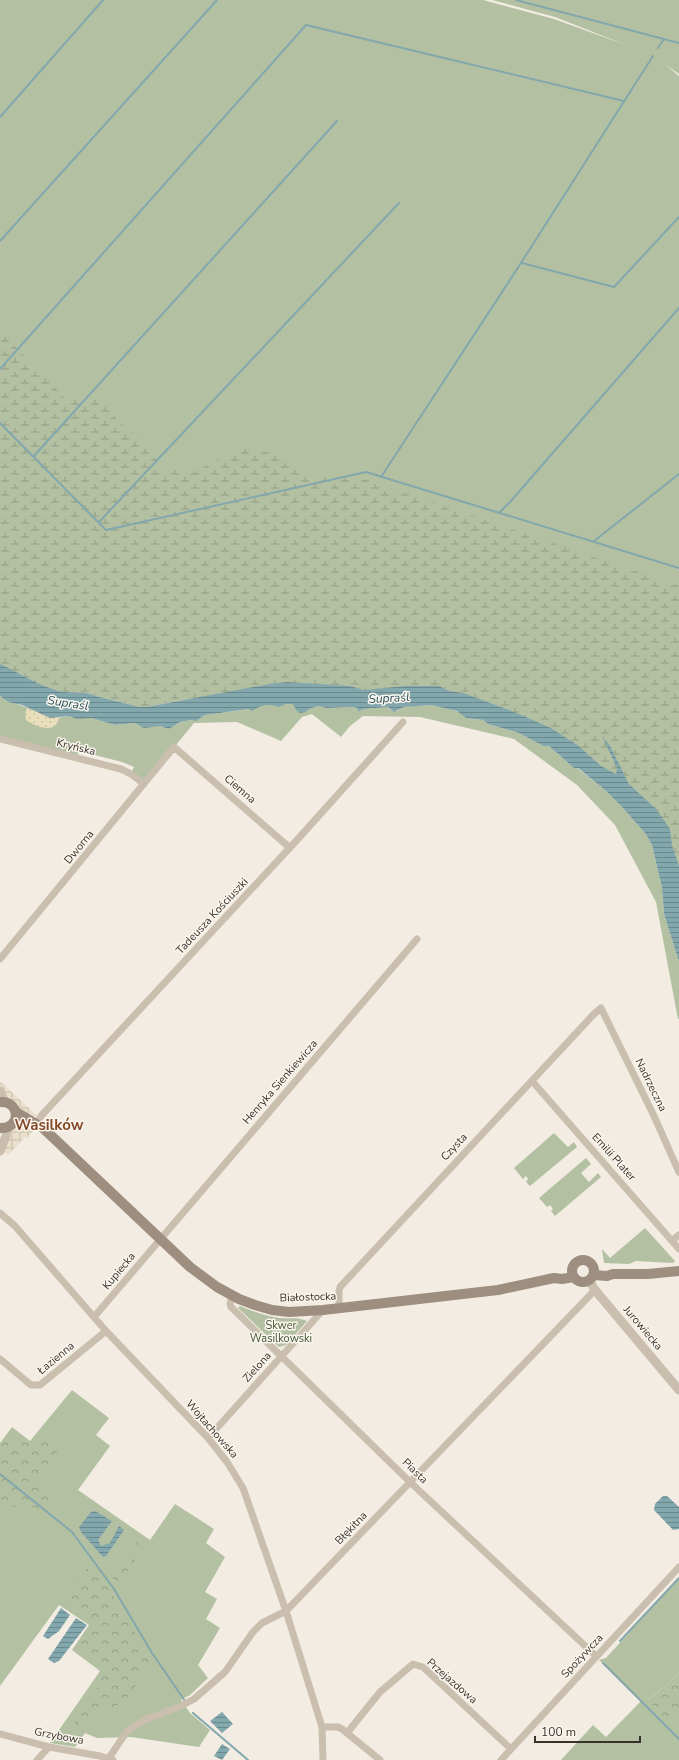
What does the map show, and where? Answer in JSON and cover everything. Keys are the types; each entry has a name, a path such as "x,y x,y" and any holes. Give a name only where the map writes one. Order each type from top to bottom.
{"main road":[{"path":"2,1102 11,1105 7,1124 35,1123"},
{"name":"Białostocka","path":"35,1123 62,1145 190,1267 208,1281 232,1296 255,1306 289,1312 322,1310 498,1290 554,1278 561,1272 574,1273"},
{"path":"592,1274 589,1262 581,1260 575,1265 574,1273 581,1282 592,1274 608,1270 613,1274 648,1274 679,1271"}],"street":[{"name":"Tadeusza Kościuszki","path":"35,1123 290,848 403,722"},
{"name":"Kryńska","path":"0,739 121,769 131,774 144,784"},
{"name":"Ciemna","path":"174,747 290,848"},
{"name":"Dworna","path":"0,959 174,747"},
{"name":"Henryka Sienkiewicza","path":"160,1238 417,939"},
{"name":"Czysta","path":"338,1308 340,1287 592,1015 601,1008"},
{"name":"Nadrzeczna","path":"601,1008 654,1116 679,1172"},
{"name":"Emilii Plater","path":"532,1080 679,1249"},
{"path":"0,1091 2,1102"},
{"path":"1,1148 6,1136 7,1124"},
{"name":"Wojtachowska","path":"0,1213 15,1226 106,1331 208,1438 227,1462 243,1488 286,1611 322,1727 323,1760"},
{"path":"672,1241 679,1235"},
{"name":"Kupiecka","path":"94,1317 160,1238"},
{"name":"Jurowiecka","path":"592,1274 595,1290 679,1390"},
{"name":"Błękitna","path":"111,1759 123,1737 130,1729 147,1719 181,1706 194,1699 225,1672 253,1632 262,1623 286,1611 595,1290"},
{"name":"Piasta","path":"232,1296 230,1304 231,1307 410,1483 596,1656"},
{"name":"Zielona","path":"208,1438 322,1310"},
{"name":"Łazienna","path":"0,1359 31,1385 40,1385 106,1331"},
{"name":"Spożywcza","path":"502,1760 679,1567"},
{"name":"Przejazdowa","path":"347,1733 380,1692 413,1664 423,1667 512,1749"},
{"path":"322,1727 338,1727 380,1760"},
{"name":"Grzybowa","path":"0,1734 49,1747 111,1759"},
{"path":"37,1760 49,1747"}],"green space":[{"path":"0,0 483,0 554,19 626,45 555,17 492,0 679,0 679,74 666,65 679,76 679,882 663,827 564,746 461,702 295,706 296,710 319,706 326,708 354,707 358,709 358,712 362,709 388,707 391,710 397,711 404,707 431,705 450,709 461,713 466,718 483,720 488,724 519,733 543,746 549,746 575,769 577,768 606,791 645,833 652,845 662,888 664,914 679,962 679,1019 656,902 615,825 577,785 514,739 420,717 363,716 350,726 341,737 312,714 302,717 281,741 237,722 194,723 144,784 131,774 134,767 122,762 79,751 77,759 0,739 0,696 8,702 56,718 68,716 73,718 91,718 115,725 135,723 141,726 160,726 169,729 180,722 199,719 205,715 257,708 0,671"},
{"path":"0,331 65,398 98,399 123,425 143,440 162,469 196,471 242,448 282,455 303,476 368,480 679,586 679,865 672,844 670,829 657,810 637,790 601,765 579,746 551,728 512,711 449,691 439,686 406,686 364,690 350,686 287,682 140,707 87,693 59,691 35,682 0,664"},
{"path":"554,1133 568,1147 574,1142 577,1147 530,1186 526,1182 528,1179 526,1176 523,1179 514,1168"},
{"path":"586,1158 591,1164 581,1173 589,1182 598,1173 601,1177 555,1216 551,1211 553,1209 550,1205 547,1207 539,1198"},
{"path":"645,1228 675,1261 673,1263 636,1261 629,1264 604,1263 602,1249 610,1258"},
{"name":"Skwer Wasilkowski","path":"240,1306 269,1316 307,1321 286,1345 279,1347 238,1308"},
{"path":"72,1390 109,1418 96,1435 110,1446 78,1490 150,1540 175,1504 214,1529 206,1543 225,1557 205,1592 217,1599 206,1619 220,1628 198,1665 208,1678 190,1695 181,1700 190,1713 210,1730 199,1747 131,1737 97,1738 85,1733 75,1747 50,1743 100,1671 72,1650 89,1625 59,1605 0,1686 0,1443 12,1427 30,1441"},
{"path":"41,1435 54,1439 57,1453 48,1468 37,1477 34,1485 47,1489 50,1497 47,1503 38,1509 23,1506 8,1508 0,1502 0,1447 5,1439 13,1436 30,1444"},
{"path":"143,1538 147,1543 118,1584 113,1583 113,1574 130,1554 138,1540"},
{"path":"89,1565 104,1581 149,1656 143,1673 127,1698 120,1704 101,1712 80,1727 73,1721 80,1707 99,1686 103,1668 99,1662 82,1650 80,1643 92,1629 92,1622 84,1615 76,1613 64,1603 59,1605"},
{"path":"679,1578 679,1672 677,1676 648,1700 679,1713 679,1760 561,1760 593,1725 606,1737 641,1701 599,1660 606,1658"},
{"path":"679,1672 679,1713 675,1712 665,1719 648,1700 677,1676"}],"sand":[{"path":"28,707 50,717 59,717 57,723 50,728 46,728 30,723 26,720 25,715"}],"shaded area":[{"path":"0,1081 36,1115 27,1115 11,1102 0,1087"},
{"path":"21,1125 35,1129 8,1155 4,1152 11,1132"}],"water":[{"name":"Supraśl","path":"0,664 36,682 59,691 87,693 140,707 287,682 350,686 364,690 406,686 439,686 449,691 463,693 512,711 551,728 579,746 601,766 616,774 617,768 602,736 610,746 629,784 657,810 670,829 672,845 679,866 679,962 664,914 662,888 652,845 645,833 606,791 578,768 575,769 549,746 543,746 519,733 488,724 483,720 466,718 457,711 431,705 404,707 394,712 388,707 363,709 358,712 358,709 354,707 326,708 319,706 300,713 296,710 293,704 286,704 279,707 268,705 258,707 252,711 249,709 205,715 196,721 192,720 180,722 169,729 160,726 144,728 135,723 115,725 91,718 77,719 68,716 50,718 22,705 8,702 0,696"},
{"path":"663,1496 667,1496 679,1507 679,1529 673,1530 654,1510 655,1504"},
{"path":"95,1511 112,1521 98,1540 101,1546 110,1543 119,1526 124,1530 106,1556 103,1557 81,1532 79,1527 91,1512"},
{"path":"61,1608 70,1615 59,1631 48,1639 43,1636"},
{"path":"76,1618 87,1625 59,1661 54,1663 48,1659"},
{"path":"222,1712 233,1724 222,1733 210,1721"},
{"path":"222,1744 230,1749 222,1760 214,1756"}],"waterway":[{"path":"0,117 103,0"},
{"path":"0,241 217,0"},
{"path":"516,0 679,43"},
{"path":"0,369 306,25 624,101"},
{"path":"658,48 664,39"},
{"path":"381,477 521,263 653,56"},
{"path":"34,456 337,121"},
{"path":"99,522 399,203"},
{"path":"522,263 614,287 679,217"},
{"path":"500,512 679,308"},
{"path":"0,423 106,530 366,472 679,568"},
{"path":"594,541 679,474"},
{"path":"0,1474 72,1532 114,1589 152,1653 185,1701"},
{"path":"620,1641 679,1578"},
{"path":"603,1663 679,1739"},
{"path":"193,1713 248,1760"}],"district":[{"name":"Wasilków","path":"49,1125"}]}
